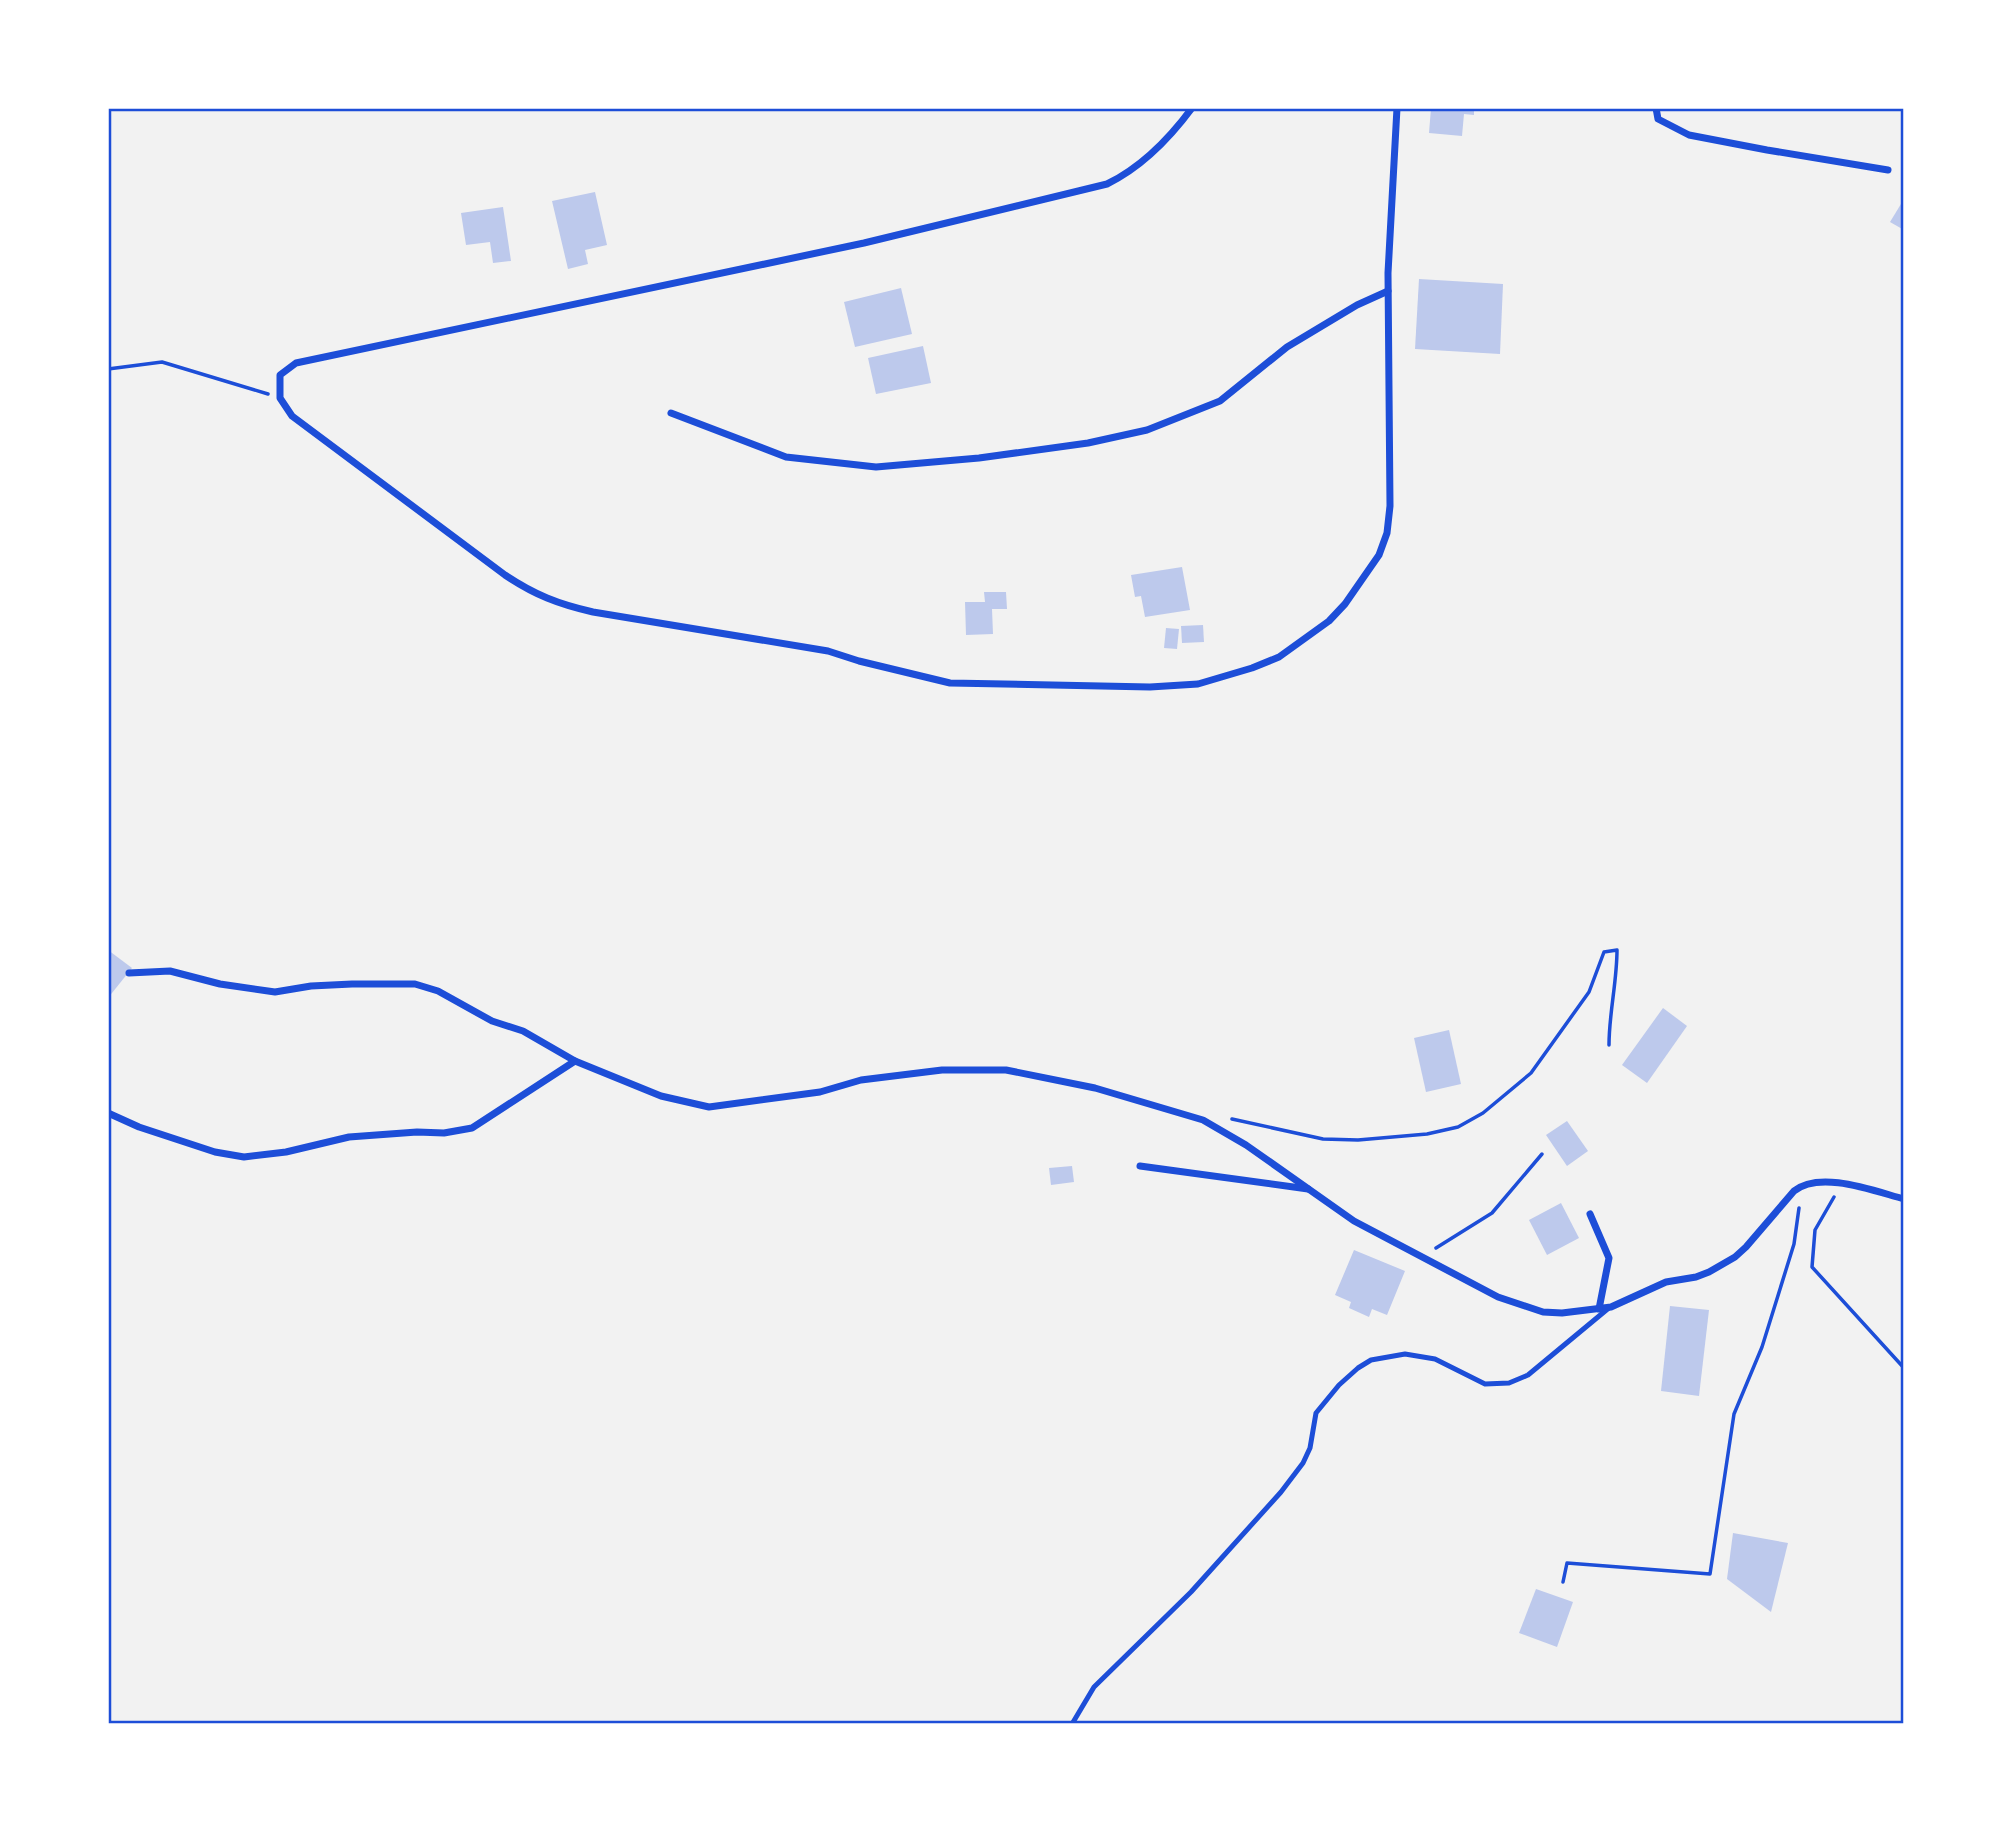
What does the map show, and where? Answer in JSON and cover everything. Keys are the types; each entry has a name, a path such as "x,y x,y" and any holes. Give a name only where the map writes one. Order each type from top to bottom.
{"street":[{"path":"1192,108 1177,129 1127,174 1085,191 850,246 296,363 280,375 280,398 292,416 505,575 538,596 555,603 593,612 818,649 950,683 1150,687 1198,684 1279,657 1329,621 1345,604 1379,555 1387,533 1390,506 1388,291 1397,108"},
{"path":"1656,108 1658,119 1689,135 1888,170"},
{"path":"671,413 786,457 876,467 979,458 1088,443 1147,430 1220,401 1287,347 1357,305 1388,291"},
{"path":"129,973 170,971 220,984 275,992 325,985 415,984 438,991 492,1021 523,1031 575,1061 662,1096 709,1107 820,1092 862,1080 902,1074 990,1068 1095,1088 1203,1120 1246,1145 1354,1221 1498,1297 1529,1309 1562,1313 1610,1307 1665,1282 1709,1272 1735,1257 1802,1185 1810,1182 1866,1187 1903,1199"},
{"path":"108,1113 139,1127 215,1152 244,1157 286,1152 349,1137 416,1132 444,1133 472,1128 575,1061"},
{"path":"1140,1166 1309,1189"},
{"path":"1590,1214 1609,1258 1599,1309"}],"lane":[{"path":"1072,1724 1094,1687 1191,1592 1281,1492 1310,1448 1316,1413 1339,1385 1358,1368 1371,1360 1405,1354 1435,1359 1485,1384 1509,1383 1528,1375 1610,1307"}],"path":[{"path":"108,369 162,362 280,398"},
{"path":"1203,1120 1243,1120 1323,1139 1359,1140 1427,1134 1458,1127 1483,1113 1531,1073 1589,992 1604,952 1617,950 1617,974 1609,1015 1609,1045"},
{"path":"1422,1257 1492,1213 1542,1154"},
{"path":"1842,1183 1815,1230 1812,1267 1903,1368"},
{"path":"1563,1582 1567,1563 1710,1573 1734,1414 1762,1347 1794,1244 1802,1185"}],"building":[{"path":"1431,108 1474,108 1474,115 1464,114 1462,136 1429,133"},
{"path":"595,192 607,245 585,250 588,264 568,269 552,201"},
{"path":"1904,199 1904,230 1890,222"},
{"path":"503,207 511,261 493,263 490,242 466,245 461,213"},
{"path":"1419,279 1503,284 1500,354 1415,349"},
{"path":"901,288 912,334 855,347 844,302"},
{"path":"923,346 931,383 876,394 868,358"},
{"path":"1182,567 1190,610 1145,617 1141,596 1135,597 1131,575"},
{"path":"984,592 1006,592 1007,609 992,609 993,634 966,635 965,602 985,602"},
{"path":"1203,625 1204,642 1182,643 1181,626"},
{"path":"1166,628 1179,629 1177,649 1164,648"},
{"path":"108,950 132,968 108,998"},
{"path":"1663,1008 1687,1026 1647,1083 1622,1065"},
{"path":"1449,1030 1461,1084 1426,1092 1414,1038"},
{"path":"1567,1121 1588,1151 1567,1166 1546,1135"},
{"path":"1072,1166 1074,1182 1051,1185 1049,1168"},
{"path":"1561,1203 1579,1238 1547,1255 1529,1220"},
{"path":"1354,1250 1405,1271 1387,1315 1372,1309 1369,1317 1349,1308 1351,1302 1335,1295"},
{"path":"1670,1306 1709,1310 1699,1396 1661,1391"},
{"path":"1733,1533 1788,1543 1771,1612 1727,1579"},
{"path":"1536,1589 1573,1602 1557,1647 1519,1633"}]}
